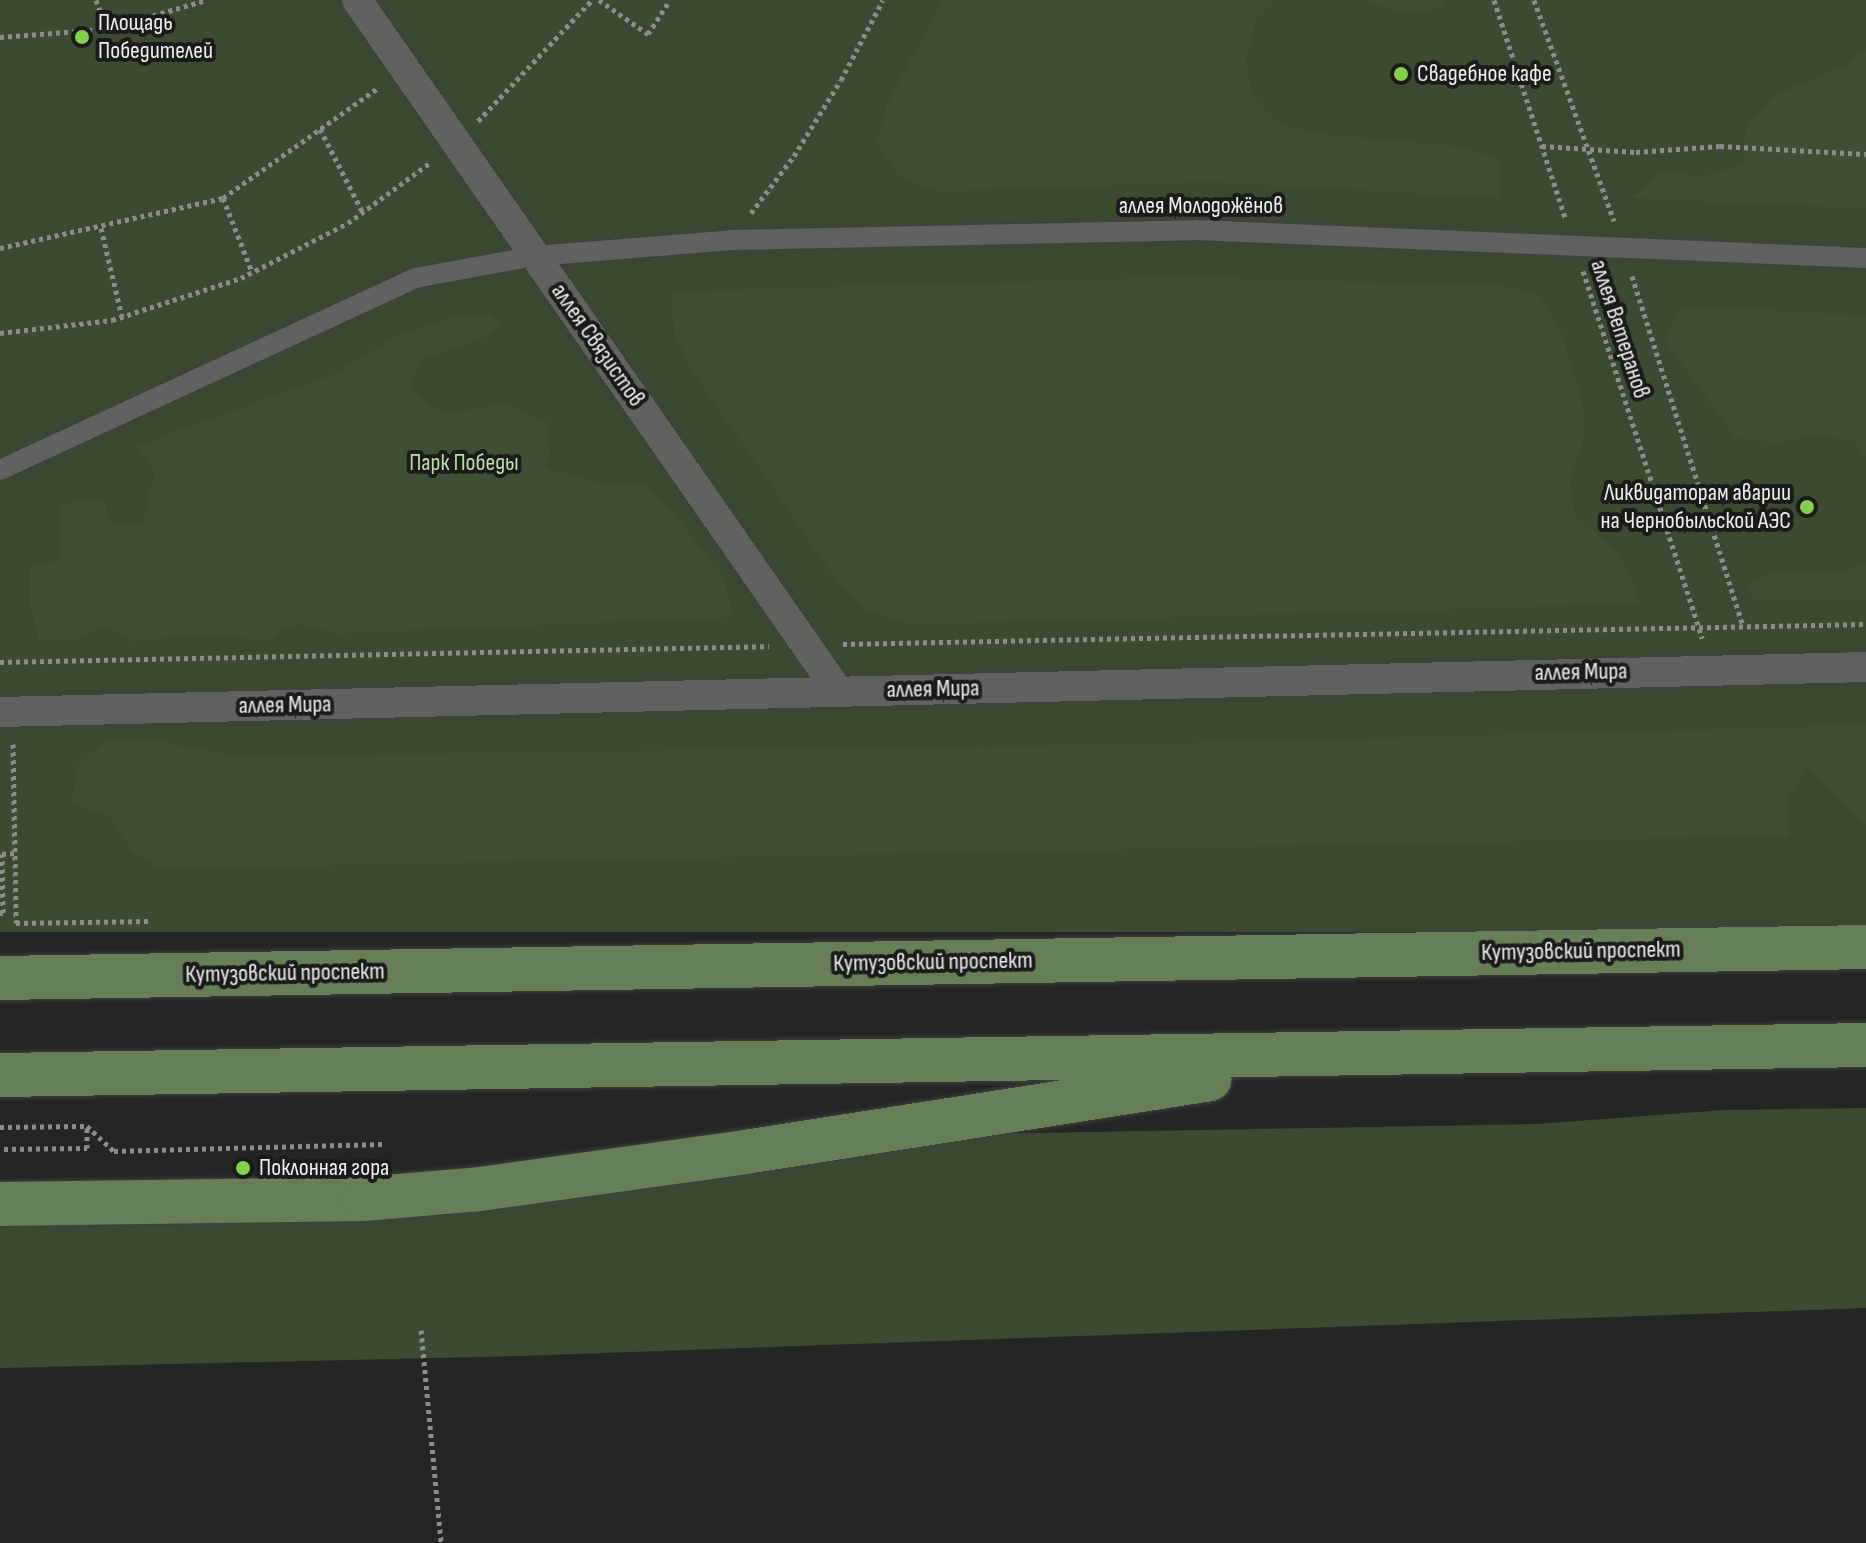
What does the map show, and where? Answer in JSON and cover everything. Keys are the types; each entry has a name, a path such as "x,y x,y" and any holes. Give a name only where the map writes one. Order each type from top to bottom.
{"main road":[{"name":"Кутузовский проспект","path":"0,978 1866,947"},
{"path":"0,1075 1866,1045"},
{"path":"0,1204 364,1199 480,1189 760,1150 1365,1054"}],"street":[{"name":"аллея Связистов","path":"357,0 838,691"},
{"name":"аллея Мира","path":"6,712 1866,667"}],"lane":[{"name":"аллея Молодожёнов","path":"0,470 415,278 535,256 732,240 1196,230 1622,245 1866,258"}],"path":[{"path":"96,0 107,29"},
{"path":"0,37 107,29 206,0"},
{"path":"0,333 122,317 252,272 363,213 457,143 592,0"},
{"path":"599,0 648,34 670,0"},
{"path":"732,240 794,156 841,80 883,0"},
{"name":"аллея Ветеранов","path":"1494,0 1713,669"},
{"path":"1534,0 1622,245 1743,626"},
{"path":"0,248 101,228 223,198 405,69"},
{"path":"320,129 363,213"},
{"path":"1542,146 1636,152 1720,146 1866,154"},
{"path":"223,198 252,272"},
{"path":"101,228 122,317"},
{"path":"0,662 1866,624"},
{"path":"6,712 16,923 149,921"},
{"path":"0,913 3,913 2,854 15,853"},
{"path":"4,1149 87,1148 87,1126"},
{"path":"0,1127 87,1126 114,1151 384,1144"},
{"path":"421,1330 441,1543"}],"green space":[{"name":"Парк Победы","path":"0,0 1866,0 1866,932 0,932"},
{"path":"942,0 1276,0 1257,19 1246,56 1252,95 1279,123 1314,133 1465,147 1501,160 1501,198 1204,182 937,192 900,177 876,142 887,104"},
{"path":"1360,0 1445,0 1445,8 1405,14"},
{"path":"1866,49 1866,209 1632,198 1660,172 1703,176 1743,164 1746,125 1774,95 1845,66"},
{"path":"1184,277 1502,285 1540,296 1561,330 1583,406 1583,444 1570,480 1575,517 1605,539 1627,567 1640,604 909,625 869,611 839,584 691,369 674,333 671,291"},
{"path":"1682,306 1866,315 1866,457 1854,441 1816,435 1777,443 1736,438 1664,341"},
{"path":"491,314 500,325 479,341 421,359 411,388 441,413 507,404 549,423 550,459 545,468 603,483 646,485 674,513 724,578 734,617 335,634 301,624 284,628 268,641 206,634 131,642 106,627 73,640 38,640 29,598 30,567 60,559 61,504 103,498 111,524 142,526 155,474 137,446 336,373 398,335 455,317"},
{"path":"1866,562 1866,599 1755,601 1745,585 1770,574 1844,572"},
{"path":"1866,725 1866,825 1808,766 1787,799 1789,836 159,869 132,851 109,817 72,802 78,764 109,738 158,741 238,756 1136,744"},
{"path":"1866,1108 1866,1308 519,1356 0,1368 0,1226 447,1215 977,1134 1536,1124 1725,1110"}],"place":[{"name":"Площадь Победителей","path":"82,37"},
{"name":"Свадебное кафе","path":"1401,74"},
{"name":"Ликвидаторам аварии на Чернобыльской АЭС","path":"1807,507"},
{"name":"Поклонная гора","path":"243,1168"}]}
